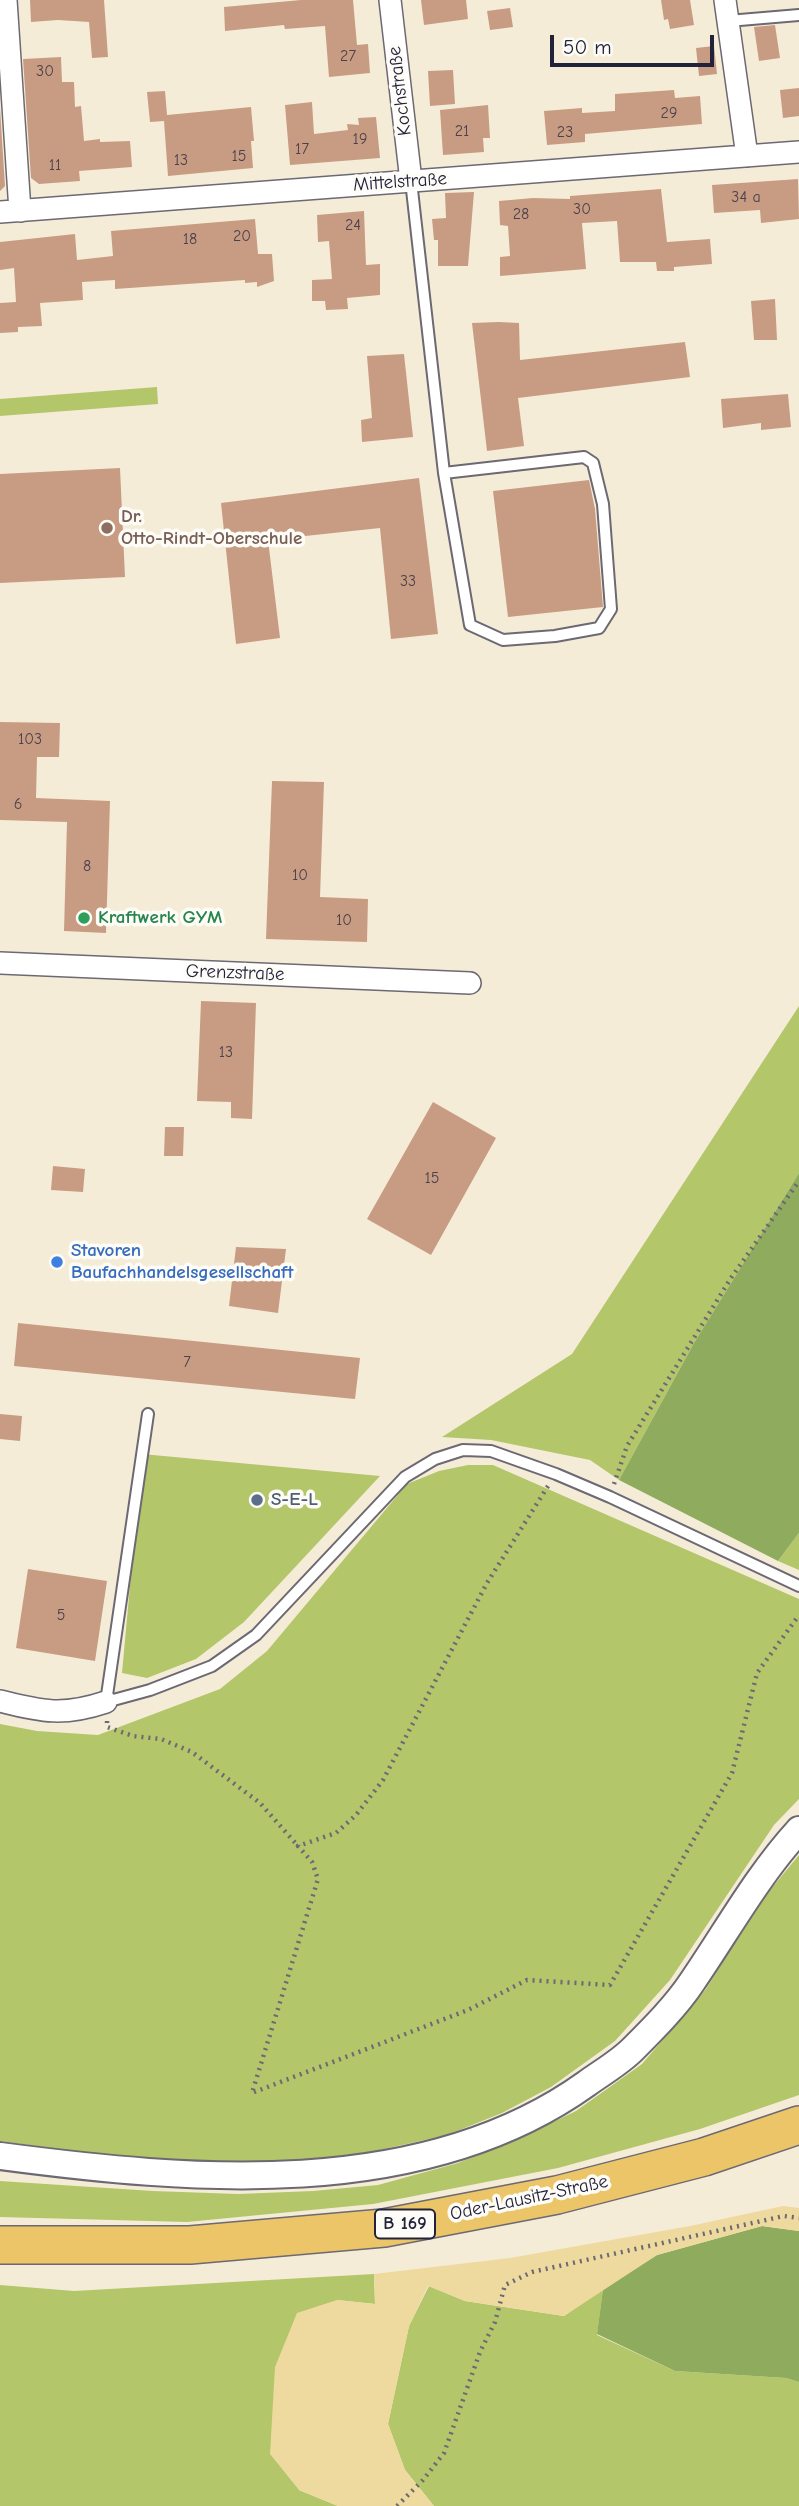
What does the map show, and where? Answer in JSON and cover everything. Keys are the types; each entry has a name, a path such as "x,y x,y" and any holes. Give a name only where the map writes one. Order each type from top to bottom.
{"highway":[{"name":"Oder-Lausitz-Straße","path":"0,2245 190,2245 384,2228 557,2195 704,2157 799,2126"}],"street":[{"path":"6,0 10,211"},
{"name":"Kochstraße","path":"390,0 411,181"},
{"path":"725,0 747,156"},
{"name":"Mittelstraße","path":"10,211 799,152"},
{"name":"Grenzstraße","path":"0,963 470,983"},
{"path":"0,1701 36,1710 64,1713 107,1702"},
{"path":"0,2156 144,2173 314,2173 377,2166 453,2147 510,2127 562,2101 631,2052 690,1985 752,1890 799,1830"}],"lane":[{"path":"728,22 799,15"},
{"path":"411,181 444,473 470,625 503,640 555,636 599,628 611,609 603,505 593,463 584,457 444,473"},
{"path":"148,1414 107,1702 150,1690 212,1666 256,1635 405,1477 435,1459 463,1450 491,1451 556,1474 799,1586"}],"path":[{"path":"610,1497 627,1446 731,1278 799,1181"},
{"path":"298,1846 336,1833 356,1815 383,1780 487,1583 556,1474"},
{"path":"107,1702 107,1727 133,1736 161,1740 191,1752 260,1803 312,1862 318,1879 252,2093 468,2010 527,1980 610,1985 732,1773 758,1673 799,1615"},
{"path":"397,2506 423,2480 444,2453 480,2352 495,2322 505,2285 532,2272 784,2216 799,2218"}],"green space":[{"path":"157,387 158,404 0,416 0,399"},
{"path":"799,1006 799,1173 694,1343 619,1480 590,1460 491,1440 442,1437 572,1354"},
{"path":"799,1173 799,1533 778,1561 619,1480 694,1343"},
{"path":"142,1454 380,1476 244,1622 196,1659 147,1678 122,1673"},
{"path":"468,1465 493,1465 799,1599 799,1799 774,1825 670,1980 615,2041 551,2087 502,2113 447,2135 353,2156 289,2164 139,2160 0,2141 0,1724 37,1731 98,1735 220,1689 267,1651 407,1484 439,1471"},
{"path":"799,1533 799,1570 778,1561"},
{"path":"799,1855 799,2095 700,2129 558,2168 373,2204 187,2222 0,2217 0,2181 238,2194 313,2191 378,2185 458,2163 518,2139 576,2111 642,2064 706,1989 761,1901"},
{"path":"762,2226 799,2231 799,2382 786,2378 675,2371 597,2334 603,2289 657,2255"},
{"path":"374,2274 375,2304 337,2300 299,2490 338,2506 0,2506 0,2285 74,2291"},
{"path":"429,2286 465,2301 564,2316 603,2289 597,2335 675,2371 786,2378 799,2382 799,2506 434,2506 405,2470 388,2424 409,2326"}],"sand":[{"path":"783,2206 799,2208 799,2231 762,2226 657,2255 564,2316 465,2301 428,2286 409,2326 388,2424 405,2470 434,2506 338,2506 299,2490 270,2454 275,2367 297,2313 337,2300 375,2304 374,2274 510,2258 690,2226"}],"building":[{"path":"30,0 104,0 108,57 92,58 89,22 31,22"},
{"path":"301,0 353,0 357,45 368,44 370,73 329,77 325,26 285,29 284,25 225,31 224,7"},
{"path":"421,0 466,0 468,19 424,25"},
{"path":"661,0 690,0 694,25 670,29 668,19 664,20"},
{"path":"510,8 513,27 490,30 487,11"},
{"path":"775,25 780,58 759,61 754,27"},
{"path":"714,46 717,74 699,76 696,48"},
{"path":"61,57 62,82 74,82 75,107 81,106 84,141 130,141 132,167 79,171 80,181 39,184 31,178 23,59"},
{"path":"453,70 455,104 430,106 428,71"},
{"path":"799,88 799,116 783,118 780,90"},
{"path":"674,90 675,98 700,96 702,124 585,134 585,142 547,145 544,111 582,108 582,113 615,111 615,94"},
{"path":"165,91 167,115 251,107 253,168 168,176 164,121 150,122 147,92"},
{"path":"312,102 314,134 348,130 347,124 359,125 358,118 376,117 380,158 290,165 285,105"},
{"path":"488,105 490,138 483,138 484,152 443,155 440,110"},
{"path":"0,108 5,186 0,191"},
{"path":"798,179 799,219 761,223 760,210 714,213 712,185"},
{"path":"661,189 667,242 710,239 712,264 674,267 674,271 657,271 656,262 620,262 617,221 582,223 586,269 500,276 500,257 510,256 508,226 500,225 499,201 570,199 570,196"},
{"path":"474,192 468,266 438,266 438,240 434,240 432,219 446,218 445,193"},
{"path":"364,211 366,265 380,264 380,295 347,298 348,309 326,310 325,301 312,301 312,280 332,279 329,241 318,242 317,215"},
{"path":"255,219 258,254 272,254 274,281 257,287 257,282 245,283 245,280 115,289 115,280 82,282 83,300 40,303 42,326 18,327 18,332 0,333 0,303 16,302 14,268 0,270 0,242 75,234 77,260 113,256 111,231"},
{"path":"775,299 777,340 754,340 751,301"},
{"path":"472,323 519,323 520,360 685,342 690,377 518,398 524,446 487,451"},
{"path":"404,354 413,437 362,442 361,420 372,418 367,356"},
{"path":"788,394 791,427 761,430 761,423 723,428 721,399"},
{"path":"120,468 125,577 0,583 0,474"},
{"path":"419,478 438,634 391,639 380,528 268,540 280,638 236,644 221,503"},
{"path":"589,480 595,509 603,607 508,617 493,491"},
{"path":"0,722 60,723 59,757 37,757 36,798 110,801 106,933 64,931 67,822 0,820"},
{"path":"272,781 324,782 320,897 368,899 367,942 266,939"},
{"path":"201,1001 256,1003 252,1119 231,1118 231,1102 197,1101"},
{"path":"433,1102 496,1138 431,1255 367,1219"},
{"path":"165,1127 184,1127 183,1156 164,1156"},
{"path":"53,1166 85,1169 83,1192 51,1190"},
{"path":"236,1247 286,1249 278,1313 229,1306"},
{"path":"18,1323 360,1358 355,1399 14,1366"},
{"path":"0,1414 22,1416 20,1441 0,1439"},
{"path":"28,1569 107,1581 95,1661 16,1648"}],"place":[{"name":"Dr. Otto-Rindt-Oberschule","path":"107,528"},
{"name":"Kraftwerk GYM","path":"84,918"},
{"name":"Stavoren Baufachhandelsgesellschaft","path":"57,1262"},
{"name":"S-E-L","path":"257,1500"}]}
